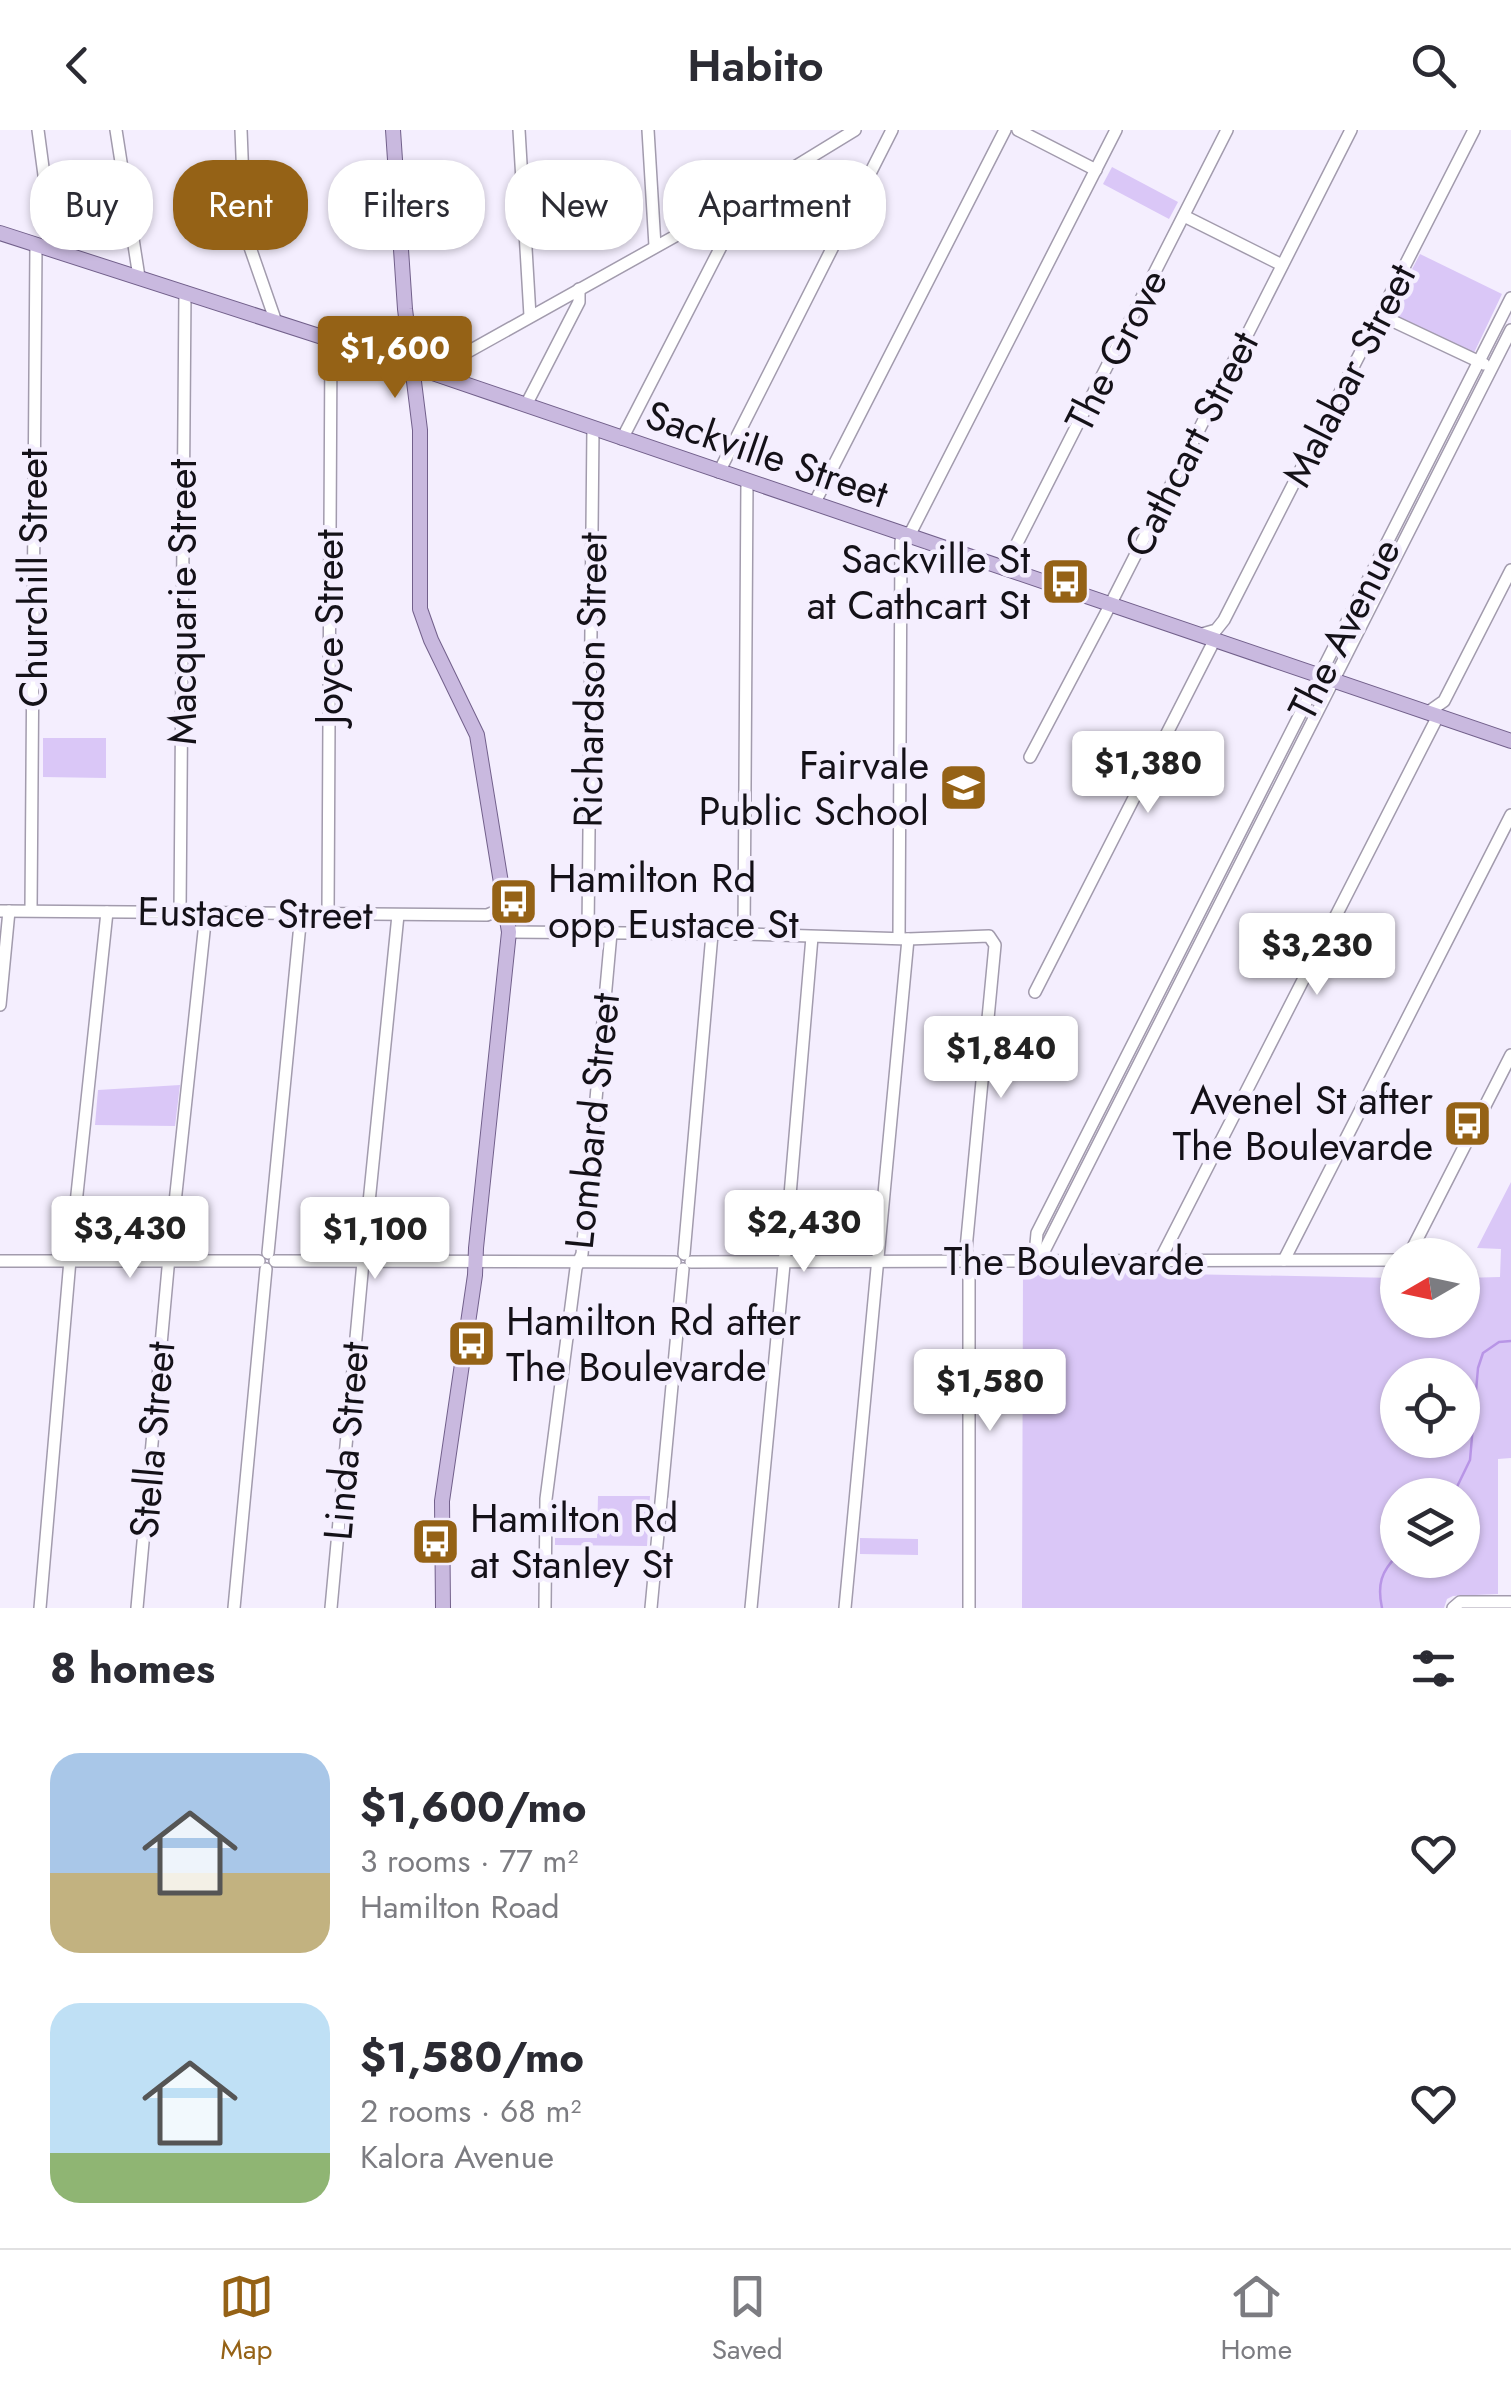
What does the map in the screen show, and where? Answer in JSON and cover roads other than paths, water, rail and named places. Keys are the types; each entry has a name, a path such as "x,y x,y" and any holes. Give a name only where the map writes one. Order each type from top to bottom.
{"main road":[{"path":"393,130 406,309 420,430"},
{"name":"Sackville Street","path":"0,233 30,243"},
{"name":"Sackville Street","path":"54,250 412,366 1511,741"},
{"path":"443,1608 442,1501 476,1275 508,930 477,735 420,610 421,410 428,389 436,382 449,380"}],"street":[{"path":"38,130 42,160"},
{"path":"116,130 139,277"},
{"path":"241,130 244,233 276,322"},
{"path":"519,130 530,316"},
{"path":"648,130 655,246"},
{"path":"805,160 855,130"},
{"path":"719,472 892,130"},
{"path":"814,504 1005,130"},
{"path":"1018,130 1096,170"},
{"path":"845,1608 904,939 901,541 912,530 1116,130"},
{"name":"The Grove","path":"1004,569 1227,130"},
{"name":"Cathcart Street","path":"1030,757 1351,130"},
{"name":"Malabar Street","path":"1224,620 1474,130"},
{"path":"1184,216 1282,265"},
{"path":"430,373 663,242"},
{"name":"Churchill Street","path":"31,910 36,250"},
{"path":"622,438 718,250"},
{"path":"526,405 579,302 579,289"},
{"name":"Macquarie Street","path":"180,912 185,292"},
{"name":"The Avenue","path":"1039,1261 1511,298"},
{"path":"1380,315 1492,368"},
{"name":"The Avenue","path":"1326,679 1511,330"},
{"name":"Joyce Street","path":"328,913 331,340"},
{"name":"Richardson Street","path":"588,932 592,428"},
{"path":"744,934 747,482"},
{"path":"1160,1260 1511,570"},
{"path":"1034,992 1207,638 1224,620"},
{"path":"1224,620 1230,646"},
{"path":"1438,716 1444,701"},
{"path":"1284,1260 1511,815"},
{"path":"486,916 505,902"},
{"path":"0,1005 4,911"},
{"name":"Eustace Street","path":"4,911 486,916"},
{"path":"40,1608 70,1260 107,912"},
{"name":"Stella Street","path":"137,1608 206,913"},
{"path":"234,1608 301,914"},
{"name":"Linda Street","path":"331,1608 398,915"},
{"path":"486,916 500,921 508,930 993,939 966,1241 969,1608"},
{"name":"Lombard Street","path":"545,1608 546,1499 580,1261 612,933"},
{"path":"651,1608 712,934"},
{"path":"751,1608 812,937"},
{"path":"1418,1238 1511,1055"},
{"name":"The Boulevarde","path":"0,1261 1380,1260"},
{"path":"1453,1606 1460,1602 1511,1602"}],"waterway":[{"path":"1461,1478 1470,1460 1478,1368 1483,1353 1499,1342 1511,1341"},
{"path":"1382,1578 1382,1608"}],"place":[{"name":"Sackville St at Cathcart St","path":"1065,582"},
{"name":"Fairvale Public School","path":"964,788"},
{"name":"Hamilton Rd opp Eustace St","path":"513,901"},
{"name":"Avenel St after The Boulevarde","path":"1468,1123"},
{"name":"Hamilton Rd after The Boulevarde","path":"471,1344"},
{"name":"Hamilton Rd at Stanley St","path":"435,1541"}]}
